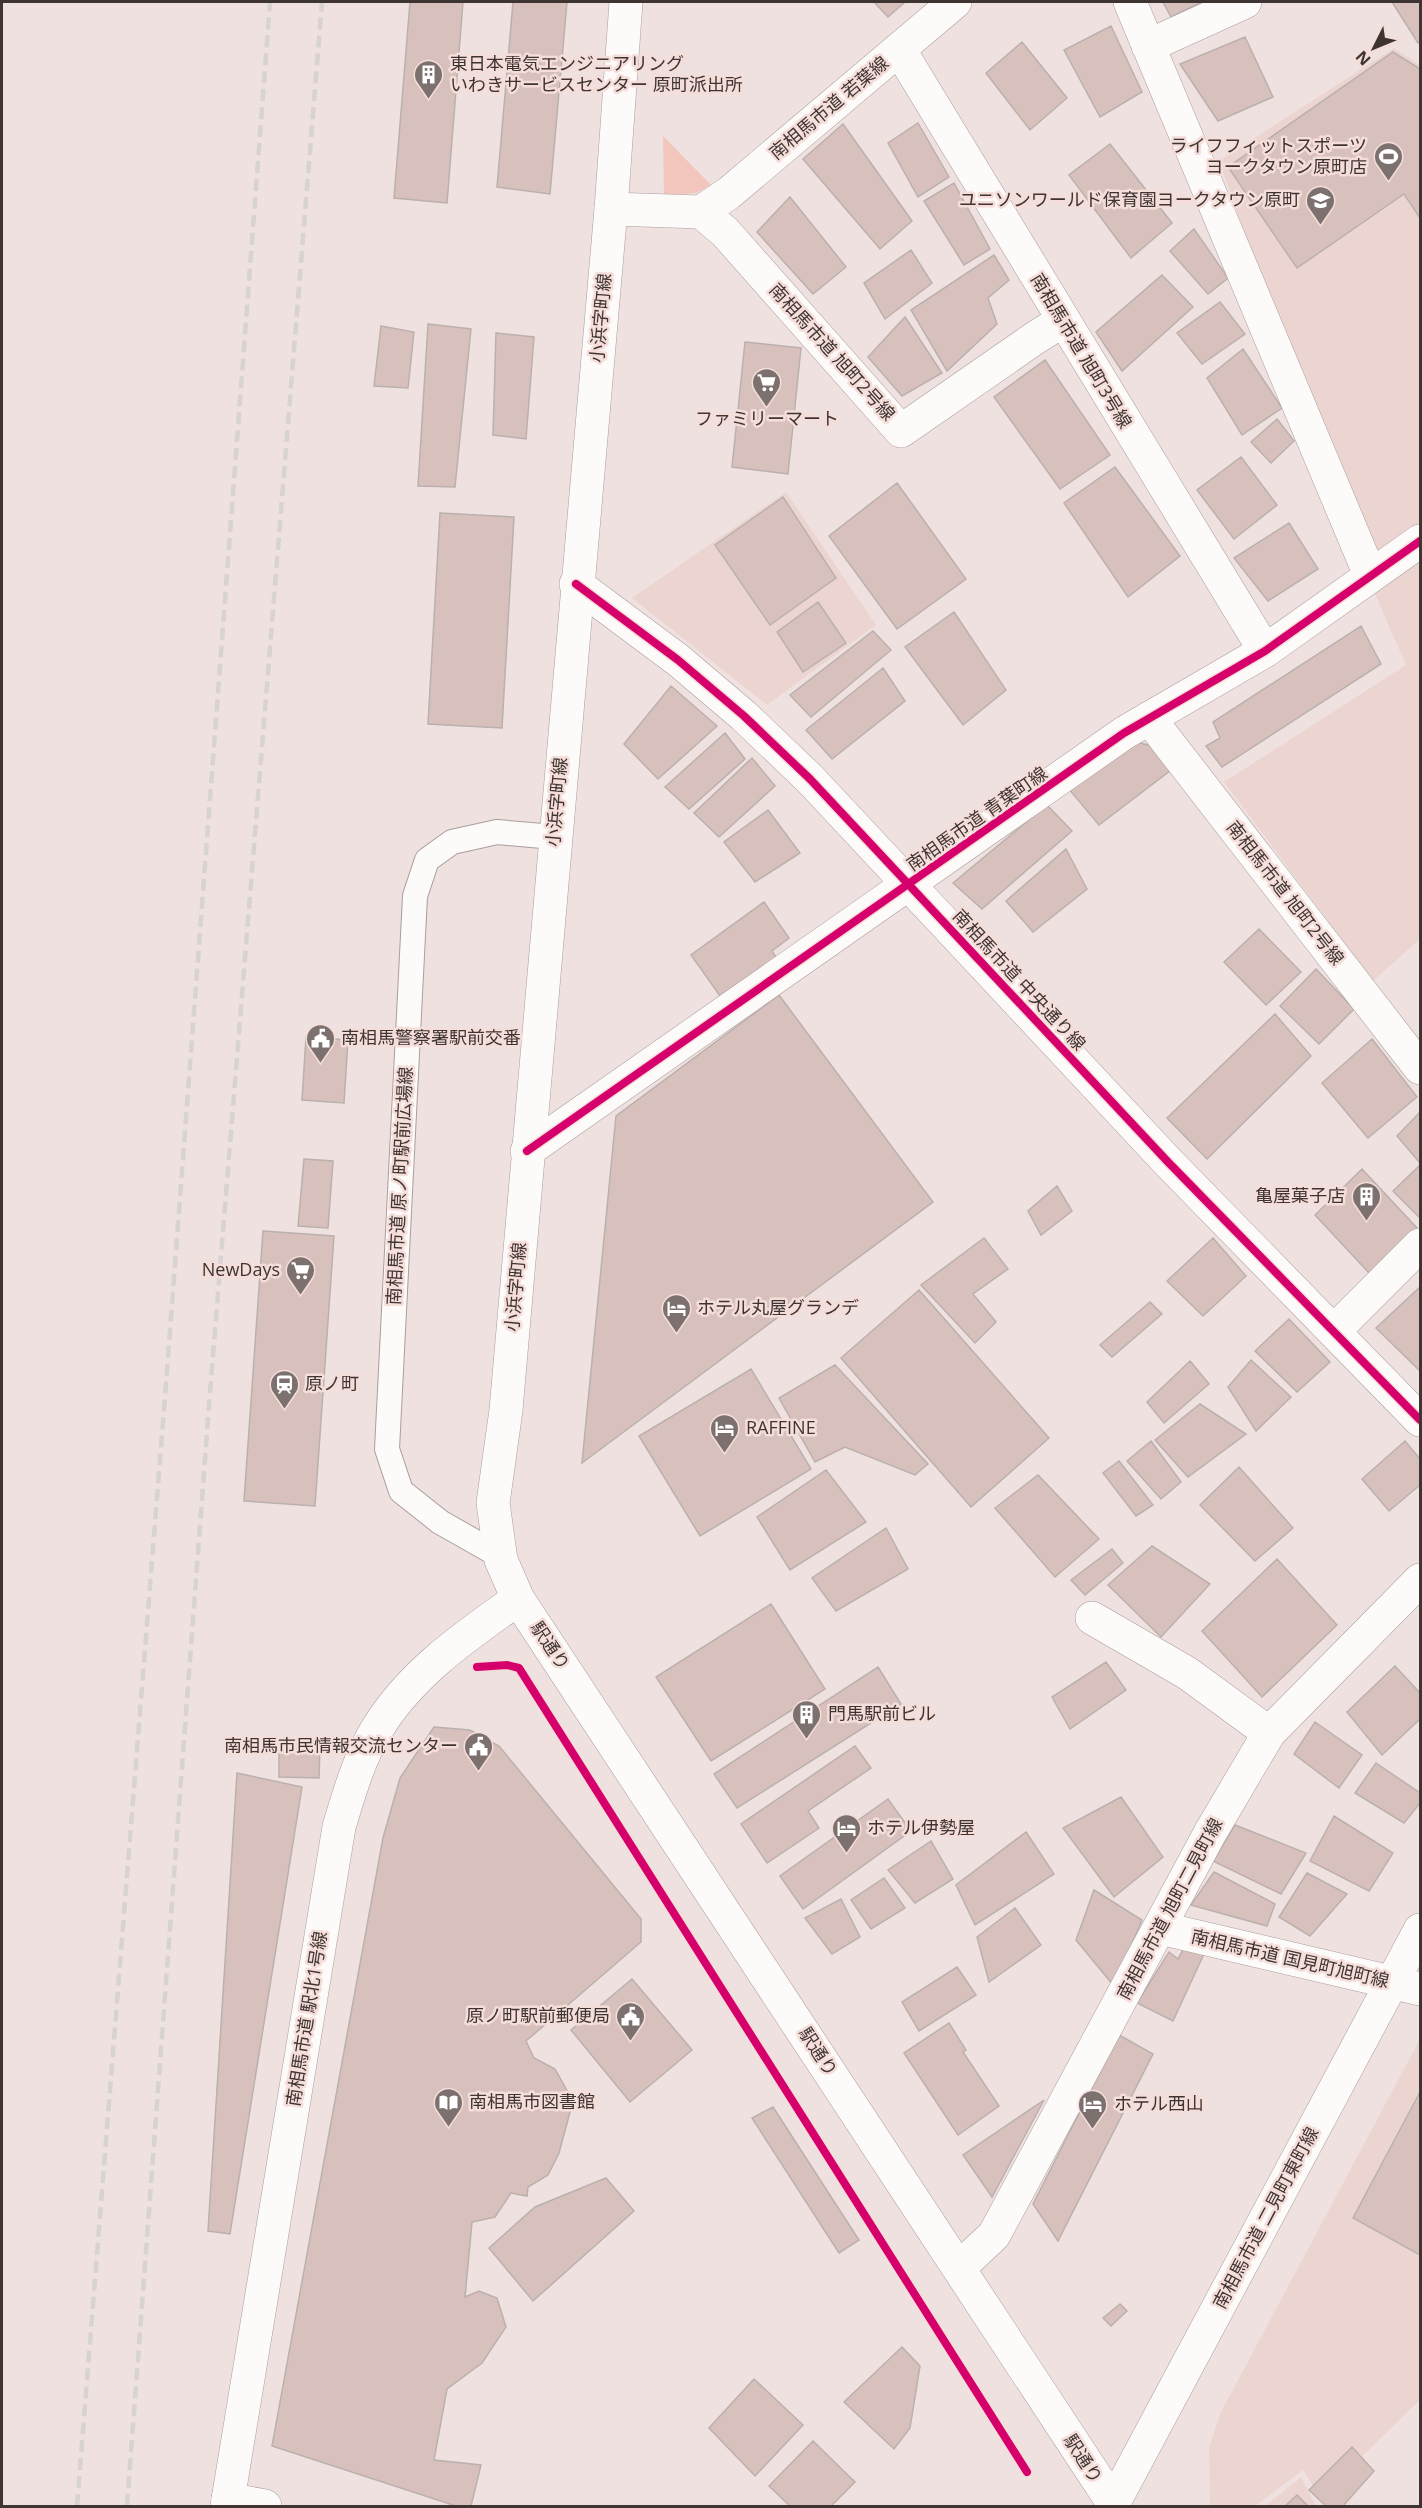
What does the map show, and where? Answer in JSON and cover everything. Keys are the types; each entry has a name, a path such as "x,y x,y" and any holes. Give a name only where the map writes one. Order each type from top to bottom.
{"street":[{"name":"小浜字町線","path":"518,1599 500,1556 493,1503 506,1410 626,2"},
{"name":"南相馬市道 若葉線","path":"701,212 729,193 955,2"},
{"path":"1130,2 1370,575"},
{"path":"1148,46 1245,2"},
{"name":"南相馬市道 旭町3号線","path":"899,49 1062,321 1265,651"},
{"path":"610,209 701,212"},
{"name":"南相馬市道 旭町2号線","path":"701,212 725,232 902,430 1062,321"},
{"name":"南相馬市道 青葉町線","path":"527,1151 1125,733 1265,651 1420,541"},
{"name":"南相馬市道 中央通り線","path":"576,584 678,660 744,716 810,778 1168,1162 1420,1420"},
{"name":"南相馬市道 旭町2号線","path":"1149,718 1420,1068"},
{"path":"1334,1331 1420,1245"},
{"name":"南相馬市道 旭町二見町線","path":"960,2267 994,2235 1210,1833 1269,1733 1420,1580"},
{"name":"駅通り","path":"518,1599 960,2267 1113,2506"},
{"name":"南相馬市道 駅北1号線","path":"228,2503 339,1827 353,1781 377,1729 405,1691 458,1642 518,1599"},
{"path":"1092,1618 1187,1672 1269,1733"},
{"name":"南相馬市道 国見町旭町線","path":"1160,1928 1406,1986"},
{"name":"南相馬市道 二見町東町線","path":"1113,2506 1406,1986 1420,1930"},
{"path":"228,2503 265,2506"}],"lane":[{"name":"南相馬市道 原ノ町駅前広場線","path":"500,1556 440,1522 401,1491 387,1449 415,896 427,860 452,842 497,832 555,837"}],"shaded area":[{"path":"1394,48 1420,65 1420,939 1373,981 1224,782 1406,665 1372,587 1219,161"},
{"path":"663,136 711,185 696,193 664,195"},
{"path":"786,492 876,625 767,705 632,598"},
{"path":"1420,2039 1420,2400 1320,2497 1303,2470 1255,2506 1210,2506 1209,2448 1220,2414"},
{"path":"1301,2477 1316,2506 1265,2506"}],"building":[{"name":"東日本電気エンジニアリング いわきサービスセンター 原町派出所","path":"410,2 463,2 447,203 394,198"},
{"path":"513,2 567,2 550,194 497,187"},
{"path":"874,2 905,2 888,17"},
{"path":"1163,2 1202,2 1171,17"},
{"path":"1392,2 1420,2 1420,42 1418,43"},
{"path":"1111,26 1142,92 1100,117 1064,50"},
{"path":"1245,37 1273,97 1218,121 1180,64"},
{"path":"1022,42 1067,98 1030,130 986,73"},
{"path":"1393,52 1420,69 1420,218 1404,194 1297,268 1228,167"},
{"path":"918,123 949,177 918,197 888,143"},
{"path":"843,124 912,221 880,249 803,159"},
{"path":"1110,144 1172,223 1131,258 1069,175"},
{"path":"954,183 990,249 964,265 924,201"},
{"path":"790,197 846,267 813,294 757,232"},
{"path":"1194,229 1228,278 1208,294 1170,251"},
{"path":"911,250 932,283 885,319 864,283"},
{"path":"994,255 1009,280 988,298 997,324 947,371 911,310"},
{"path":"1162,275 1193,307 1122,371 1096,332"},
{"path":"1220,302 1245,334 1202,364 1177,333"},
{"path":"905,317 942,373 902,396 868,357"},
{"path":"428,324 471,329 455,487 418,486"},
{"path":"381,326 414,332 408,388 374,386"},
{"path":"496,333 534,337 526,439 493,435"},
{"name":"ファミリーマート","path":"745,342 801,348 788,474 732,467"},
{"path":"1243,349 1282,408 1242,435 1207,378"},
{"path":"1045,360 1110,455 1060,489 994,397"},
{"path":"1277,419 1294,441 1271,463 1251,442"},
{"path":"1241,457 1277,505 1234,539 1197,490"},
{"path":"1115,467 1180,556 1128,597 1064,503"},
{"path":"897,483 966,579 897,629 829,536"},
{"path":"783,497 836,578 770,625 715,545"},
{"path":"440,513 514,517 502,728 428,724"},
{"path":"1289,523 1318,569 1268,601 1234,558"},
{"path":"818,602 846,643 803,672 777,632"},
{"path":"954,612 1006,690 963,725 905,647"},
{"path":"1361,626 1381,664 1222,767 1206,746 1220,738 1213,722"},
{"path":"873,631 891,650 811,717 790,695"},
{"path":"883,668 905,701 832,759 806,730"},
{"path":"671,686 717,726 658,779 624,744"},
{"path":"725,733 745,759 689,809 665,787"},
{"path":"1134,741 1154,747 1171,770 1099,825 1068,788"},
{"path":"752,758 775,786 719,837 694,813"},
{"path":"1047,805 1072,831 982,909 953,883"},
{"path":"768,810 800,853 755,882 724,842"},
{"path":"1066,849 1087,889 1033,932 1006,901"},
{"path":"764,902 789,938 772,951 776,957 720,996 691,955"},
{"path":"1259,929 1301,972 1266,1005 1224,962"},
{"path":"1316,969 1354,1009 1319,1044 1280,1006"},
{"name":"ホテル丸屋グランデ","path":"779,995 933,1202 582,1463 616,1116"},
{"path":"1275,1014 1311,1056 1207,1159 1167,1118"},
{"path":"306,1037 348,1040 344,1103 302,1100"},
{"path":"1372,1039 1417,1097 1368,1138 1322,1083"},
{"path":"1420,1112 1420,1163 1397,1136"},
{"path":"304,1159 333,1161 328,1228 298,1226"},
{"path":"1420,1165 1420,1218 1393,1191"},
{"name":"亀屋菓子店","path":"1362,1169 1417,1228 1370,1274 1315,1215"},
{"path":"1057,1186 1072,1211 1041,1235 1028,1211"},
{"path":"263,1231 334,1236 315,1506 244,1501"},
{"path":"984,1238 1008,1269 973,1294 996,1322 975,1343 921,1285"},
{"path":"1213,1238 1246,1276 1203,1316 1167,1281"},
{"path":"1420,1287 1420,1371 1376,1328"},
{"path":"919,1290 1049,1438 971,1507 841,1358"},
{"path":"1150,1302 1162,1314 1112,1357 1100,1345"},
{"path":"1289,1319 1330,1362 1297,1392 1255,1351"},
{"path":"1251,1360 1291,1397 1256,1431 1228,1387"},
{"path":"1190,1361 1209,1384 1164,1423 1147,1402"},
{"path":"835,1365 928,1464 915,1475 845,1447 815,1462 779,1398"},
{"name":"RAFFINE","path":"751,1369 811,1469 700,1536 639,1436"},
{"path":"1200,1404 1246,1434 1188,1477 1155,1440"},
{"path":"1151,1441 1181,1482 1161,1499 1127,1461"},
{"path":"1405,1441 1420,1459 1420,1485 1389,1511 1362,1479"},
{"path":"1119,1461 1153,1505 1136,1516 1103,1473"},
{"path":"1239,1467 1293,1528 1255,1561 1200,1505"},
{"path":"826,1470 866,1522 790,1570 757,1517"},
{"path":"1038,1475 1099,1539 1055,1577 995,1508"},
{"path":"886,1528 908,1569 836,1611 812,1578"},
{"path":"1152,1546 1210,1584 1161,1637 1108,1585"},
{"path":"1112,1549 1123,1563 1085,1595 1071,1580"},
{"path":"1277,1559 1337,1625 1262,1697 1202,1631"},
{"path":"771,1604 825,1689 711,1761 656,1677"},
{"path":"1106,1662 1126,1690 1070,1729 1052,1697"},
{"path":"1395,1666 1420,1693 1420,1719 1382,1755 1347,1712"},
{"name":"門馬駅前ビル","path":"878,1667 901,1704 737,1808 714,1774"},
{"path":"1315,1722 1362,1755 1339,1788 1294,1754"},
{"name":"南相馬市図書館","path":"434,1727 470,1730 499,1746 641,1919 641,1942 526,2041 534,2058 555,2069 573,2101 559,2153 548,2175 528,2187 527,2196 511,2193 495,2217 472,2222 465,2297 479,2291 497,2298 506,2327 482,2363 447,2389 434,2460 481,2465 471,2506 456,2506 272,2446 383,1838 400,1778"},
{"path":"279,1744 320,1745 319,1778 279,1777"},
{"path":"855,1746 871,1768 808,1811 819,1828 767,1863 741,1824"},
{"path":"1376,1763 1420,1793 1420,1803 1404,1823 1355,1793"},
{"path":"237,1773 302,1787 230,2234 208,2231"},
{"path":"1121,1797 1163,1857 1114,1897 1063,1828"},
{"name":"ホテル伊勢屋","path":"888,1799 911,1831 803,1909 780,1876"},
{"path":"1334,1816 1393,1853 1369,1891 1310,1861"},
{"path":"1235,1825 1306,1853 1281,1894 1213,1861"},
{"path":"1026,1832 1054,1874 975,1925 956,1885"},
{"path":"931,1841 953,1879 915,1903 888,1870"},
{"path":"1214,1872 1275,1904 1267,1926 1191,1905"},
{"path":"1307,1873 1347,1894 1310,1936 1279,1917"},
{"path":"884,1878 905,1908 871,1929 851,1900"},
{"path":"1094,1890 1142,1920 1114,1986 1076,1940"},
{"path":"841,1899 860,1937 832,1954 805,1918"},
{"path":"1015,1908 1041,1945 989,1982 977,1937"},
{"path":"1185,1946 1204,1954 1173,2021 1137,2003 1169,1952 1178,1959"},
{"path":"957,1967 976,1995 919,2031 902,2002"},
{"path":"632,1979 692,2050 630,2102 571,2030"},
{"path":"949,2023 966,2050 963,2052 999,2106 958,2135 904,2053"},
{"name":"ホテル西山","path":"1119,2035 1153,2054 1058,2241 1033,2204"},
{"path":"1420,2092 1420,2255 1353,2218"},
{"path":"1044,2100 992,2197 963,2155"},
{"path":"773,2107 859,2240 839,2253 752,2118"},
{"path":"606,2178 634,2211 533,2301 489,2248 535,2207"},
{"path":"1120,2304 1127,2311 1111,2326 1103,2318"},
{"path":"902,2347 920,2366 910,2428 894,2449 844,2402"},
{"path":"754,2379 803,2425 755,2476 709,2428"},
{"path":"813,2441 855,2482 831,2506 790,2506 769,2486"},
{"path":"1352,2447 1374,2471 1343,2506 1326,2506 1309,2490"},
{"path":"1297,2495 1308,2506 1285,2506"}],"railway":[{"path":"77,2506 165,1397 270,2"},
{"path":"127,2506 209,1405 322,2"}],"cycle path":[{"path":"527,1151 1124,733 1265,651 1420,541"},
{"path":"576,584 678,660 744,716 810,779 1168,1162 1420,1420"},
{"path":"477,1667 507,1665 519,1668 1027,2472"}],"place":[{"name":"東日本電気エンジニアリング いわきサービスセンター 原町派出所","path":"429,100"},
{"name":"ライフフィットスポーツ ヨークタウン原町店","path":"1388,182"},
{"name":"ユニソンワールド保育園ヨークタウン原町","path":"1321,226"},
{"name":"ファミリーマート","path":"767,408"},
{"name":"南相馬警察署駅前交番","path":"320,1064"},
{"name":"亀屋菓子店","path":"1366,1222"},
{"name":"NewDays","path":"301,1296"},
{"name":"ホテル丸屋グランデ","path":"676,1334"},
{"name":"原ノ町","path":"284,1410"},
{"name":"RAFFINE","path":"725,1454"},
{"name":"門馬駅前ビル","path":"807,1740"},
{"name":"南相馬市民情報交流センター","path":"479,1772"},
{"name":"ホテル伊勢屋","path":"846,1854"},
{"name":"原ノ町駅前郵便局","path":"631,2042"},
{"name":"南相馬市図書館","path":"448,2128"},
{"name":"ホテル西山","path":"1093,2130"}]}
